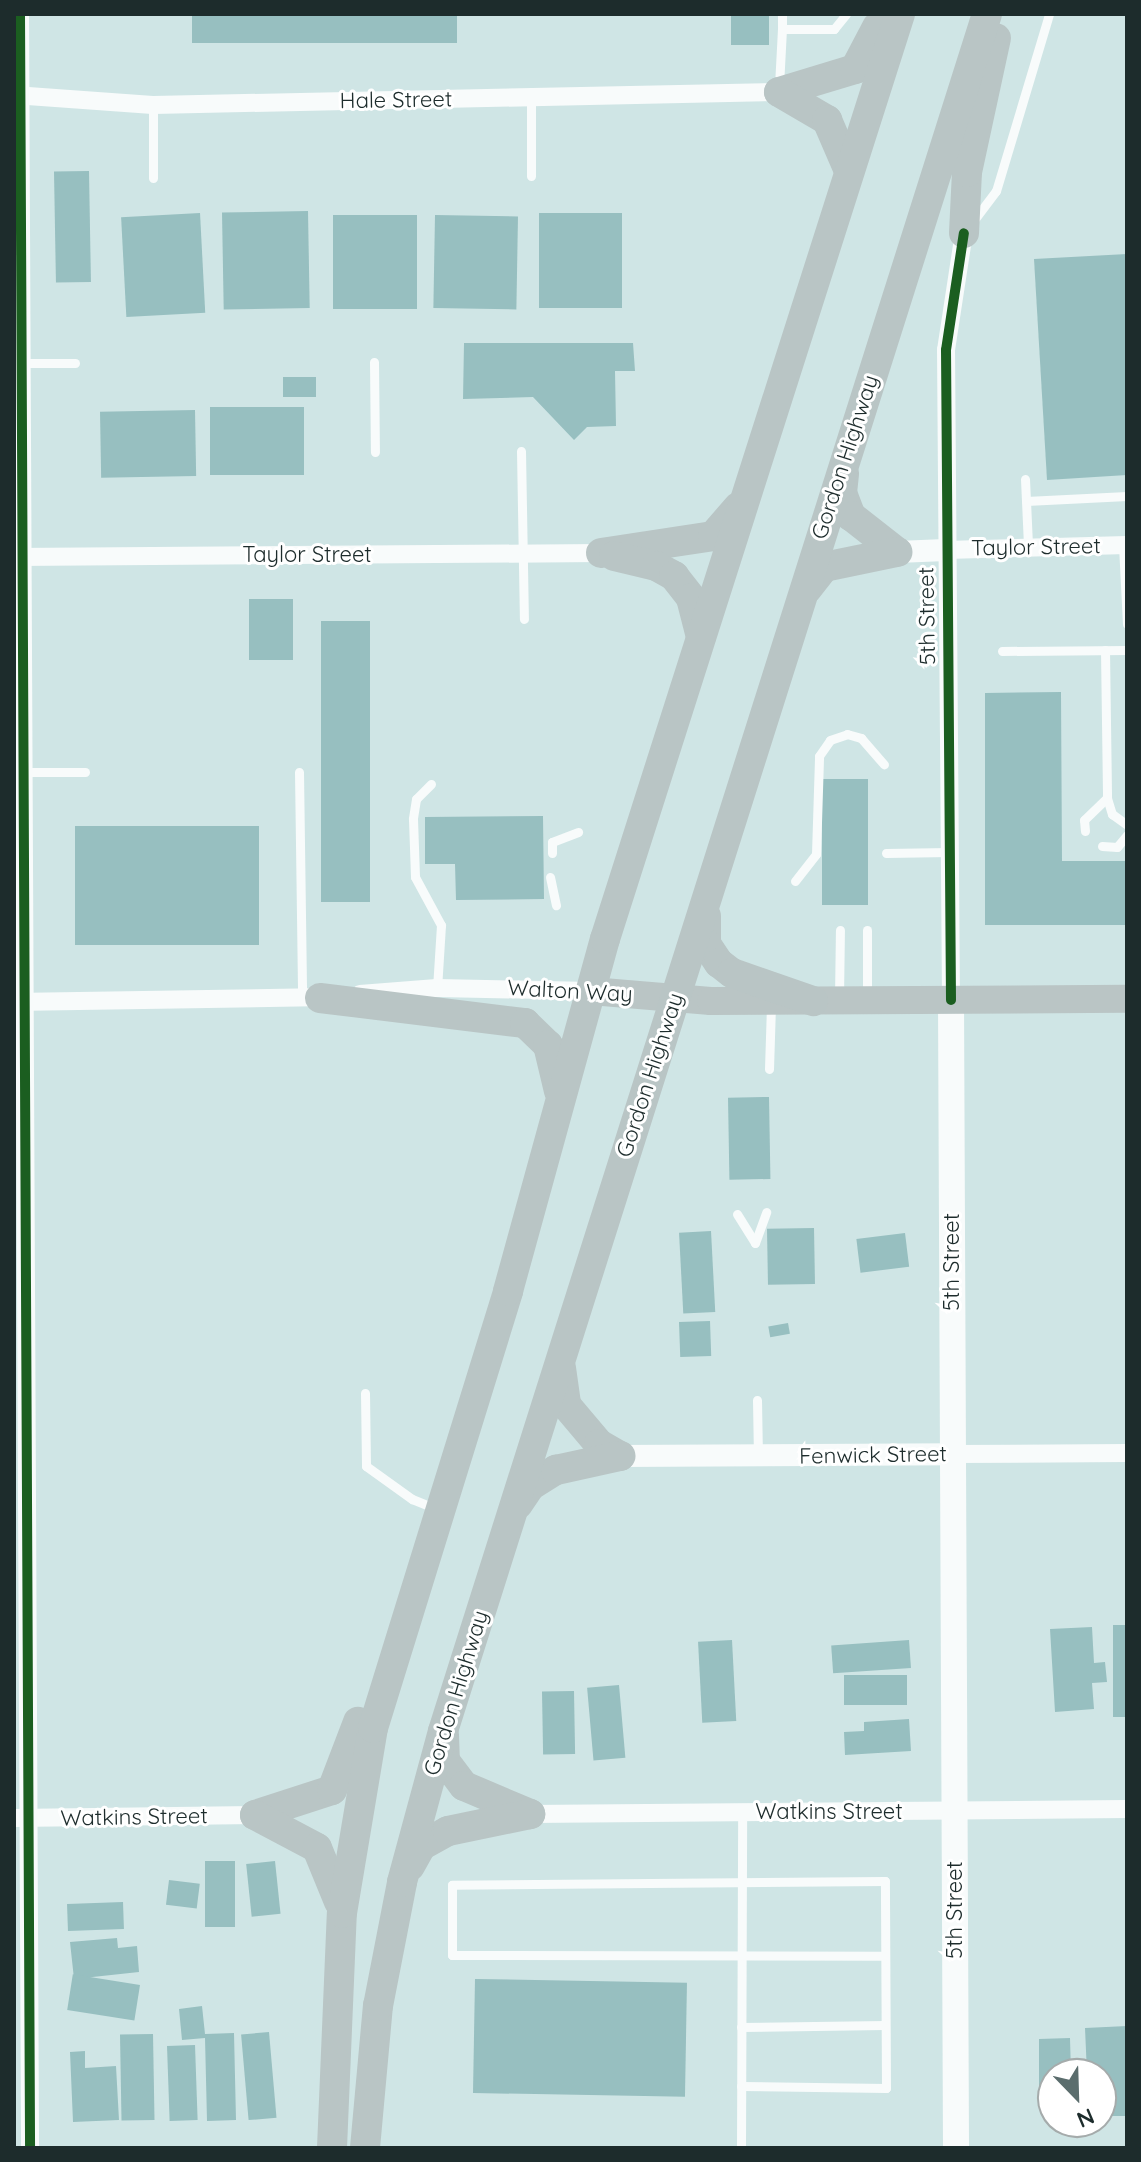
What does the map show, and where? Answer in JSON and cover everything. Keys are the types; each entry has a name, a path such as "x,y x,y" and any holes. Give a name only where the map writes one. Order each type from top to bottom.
{"highway":[{"path":"779,92 855,69 863,63 881,14"},
{"path":"332,2148 342,1913 373,1728 420,1566 508,1291 591,991 746,496 836,226 849,171 900,14"},
{"name":"Gordon Highway","path":"365,2148 378,2006 402,1882 443,1731 987,14"},
{"path":"964,233 967,172 1001,14"},
{"path":"779,92 827,120 849,171"},
{"path":"846,454 842,493 851,516 897,552"},
{"path":"601,553 713,536 746,496"},
{"path":"797,609 824,567 897,552"},
{"path":"601,553 656,566 674,576 697,613 701,637"},
{"path":"710,886 704,931 712,956 732,973 839,1001"},
{"path":"311,998 525,1023 548,1045 560,1096"},
{"path":"562,1354 560,1393 566,1405 599,1444 620,1456"},
{"path":"510,1516 542,1476 620,1456"},
{"path":"255,1815 332,1790 342,1772 382,1645 420,1566"},
{"path":"443,1731 445,1761 464,1786 530,1814"},
{"path":"402,1882 421,1846 432,1838 530,1814"},
{"path":"255,1815 317,1848 342,1913"}],"main road":[{"name":"Walton Way","path":"591,991 771,1001 1127,999"},
{"name":"5th Street","path":"951,1000 956,2148"}],"street":[{"path":"20,14 17,94 23,363 18,557 23,772 18,868 21,1818 30,2148"},
{"name":"Hale Street","path":"17,94 153,105 779,92"},
{"name":"5th Street","path":"951,1000 946,350 964,233"},
{"name":"Taylor Street","path":"897,552 1125,545"},
{"name":"Taylor Street","path":"18,557 601,553"},
{"name":"Walton Way","path":"18,1002 311,998 437,988 591,991"},
{"name":"Fenwick Street","path":"620,1456 1127,1453"},
{"name":"Watkins Street","path":"530,1814 1127,1809"},
{"name":"Watkins Street","path":"21,1818 255,1815"}],"lane":[{"path":"779,92 782,14"},
{"path":"782,29 834,29 846,14"},
{"path":"964,233 996,191 1049,14"},
{"path":"531,97 531,176"},
{"path":"153,105 153,178"},
{"path":"374,362 375,452"},
{"path":"23,363 75,363"},
{"path":"521,451 524,619"},
{"path":"1025,479 1028,546"},
{"path":"1026,501 1127,496"},
{"path":"1125,545 1127,624"},
{"path":"1105,650 1107,798 1112,814 1127,825"},
{"path":"1002,651 1127,650"},
{"path":"795,881 816,854 819,756 830,740 847,734 861,738 884,764"},
{"path":"23,772 85,772"},
{"path":"299,772 311,998"},
{"path":"431,784 416,799 413,819 415,877 441,925 437,988"},
{"path":"1085,831 1084,820 1107,798"},
{"path":"552,853 552,842 578,832"},
{"path":"1102,846 1117,847 1127,835"},
{"path":"886,853 949,852"},
{"path":"550,877 556,905"},
{"path":"839,1001 840,930"},
{"path":"839,1001 867,930"},
{"path":"769,1069 771,1001"},
{"path":"737,1214 755,1243 766,1212"},
{"path":"365,1393 366,1466 412,1499 438,1509"},
{"path":"757,1400 758,1456"},
{"path":"741,2148 742,1812"},
{"path":"741,2086 886,2088 885,1881 452,1885 452,1955 885,1956"},
{"path":"741,2027 885,2025"}],"building":[{"path":"192,14 457,14 457,43 192,43"},
{"path":"731,14 769,14 769,45 731,45"},
{"path":"89,171 91,282 56,283 54,172"},
{"path":"308,211 310,308 224,309 222,213"},
{"path":"200,213 205,313 126,317 121,217"},
{"path":"539,213 622,213 622,308 539,308"},
{"path":"333,215 417,215 417,309 333,309"},
{"path":"435,215 518,216 516,309 433,308"},
{"path":"1127,254 1127,475 1047,480 1034,259"},
{"path":"464,343 633,343 635,371 615,371 616,426 587,427 574,440 533,397 463,399"},
{"path":"283,377 316,377 316,397 283,397"},
{"path":"210,407 304,407 304,475 210,475"},
{"path":"195,410 196,476 101,478 100,412"},
{"path":"249,599 293,599 293,660 249,660"},
{"path":"321,621 370,621 370,902 321,902"},
{"path":"1061,692 1062,861 1127,861 1127,925 985,925 985,693"},
{"path":"822,779 868,779 868,905 822,905"},
{"path":"543,816 544,899 456,900 455,864 425,864 425,817"},
{"path":"75,826 259,826 259,945 75,945"},
{"path":"769,1097 770,1179 729,1180 728,1098"},
{"path":"814,1228 815,1284 768,1285 767,1229"},
{"path":"711,1231 715,1312 683,1314 679,1233"},
{"path":"905,1233 909,1267 861,1273 856,1239"},
{"path":"710,1321 711,1356 680,1357 679,1322"},
{"path":"788,1323 790,1334 770,1337 768,1326"},
{"path":"1113,1625 1127,1625 1127,1717 1113,1717"},
{"path":"1092,1627 1094,1663 1105,1662 1107,1682 1092,1683 1094,1709 1055,1712 1050,1629"},
{"path":"732,1640 736,1721 702,1723 698,1642"},
{"path":"909,1640 911,1668 833,1673 831,1645"},
{"path":"844,1675 907,1675 907,1705 844,1705"},
{"path":"619,1685 625,1758 593,1761 587,1688"},
{"path":"574,1691 575,1754 543,1755 542,1692"},
{"path":"909,1719 911,1751 845,1755 844,1732 864,1731 864,1722"},
{"path":"205,1861 235,1861 235,1927 205,1927"},
{"path":"275,1861 281,1914 252,1917 246,1864"},
{"path":"169,1880 200,1884 197,1909 166,1905"},
{"path":"123,1902 124,1929 68,1931 67,1904"},
{"path":"117,1938 118,1948 137,1946 139,1972 74,1979 70,1942"},
{"path":"73,1974 140,1985 134,2021 67,2010"},
{"path":"475,1979 687,1983 685,2097 473,2093"},
{"path":"202,2006 205,2034 234,2033 236,2120 207,2121 205,2038 182,2040 179,2009"},
{"path":"1127,2026 1127,2116 1117,2116 1117,2058 1086,2058 1085,2028"},
{"path":"269,2032 276,2118 249,2120 241,2034"},
{"path":"153,2034 155,2120 122,2121 120,2035"},
{"path":"1070,2038 1071,2058 1039,2058 1039,2039"},
{"path":"195,2045 198,2120 170,2121 167,2046"},
{"path":"85,2051 85,2068 116,2066 119,2120 73,2122 70,2052"}],"cycle path":[{"path":"20,14 30,2148"},
{"path":"951,1000 946,350 964,233"}]}
